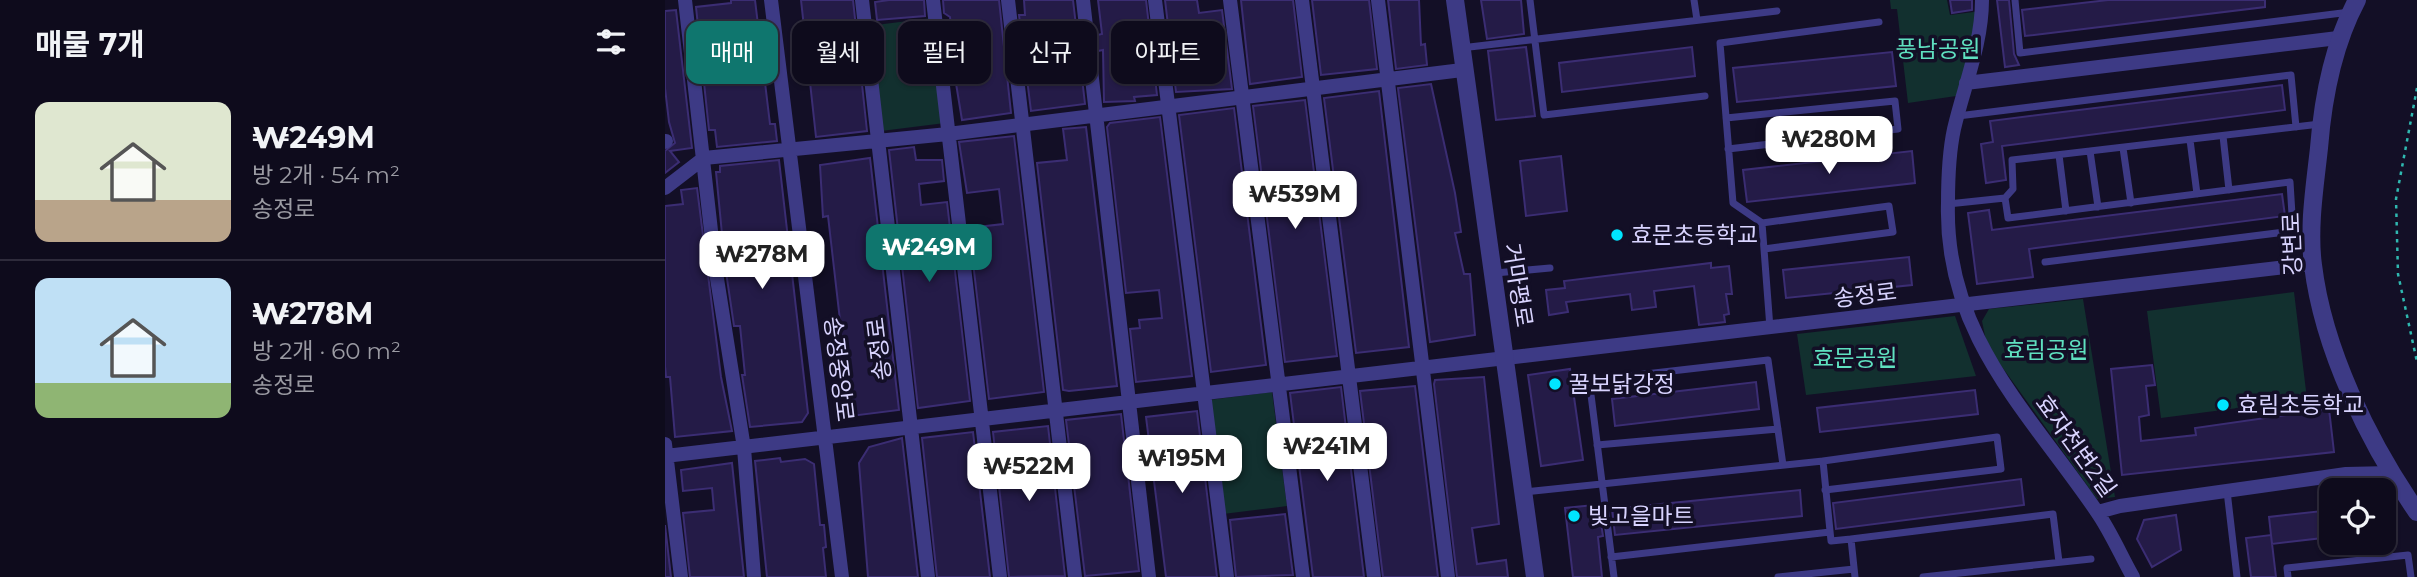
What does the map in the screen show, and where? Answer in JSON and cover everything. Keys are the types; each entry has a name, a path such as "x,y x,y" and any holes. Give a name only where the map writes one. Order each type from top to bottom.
{"street":[{"path":"685,0 715,266 744,448 754,577"},
{"name":"송정중앙로","path":"771,0 842,577"},
{"name":"송정로","path":"862,0 928,577"},
{"path":"933,0 1000,577"},
{"path":"1008,0 1075,577"},
{"path":"1083,0 1149,577"},
{"path":"1155,0 1227,577"},
{"path":"1230,0 1303,577"},
{"path":"1302,0 1374,577"},
{"path":"1378,0 1448,577"},
{"name":"거마평로","path":"1455,0 1462,70 1535,577"},
{"name":"효자천변2길","path":"1982,0 1982,28 1958,116 1947,205 1950,250 1962,306 2022,413 2098,512 2133,577"},
{"name":"강변로","path":"2354,6 2338,38 2321,124 2312,264 2332,349 2390,472 2417,512"},
{"path":"1966,83 2338,38"},
{"path":"665,188 704,158 948,134 1462,70"},
{"name":"송정로","path":"665,452 744,448 1422,365 1770,329 2312,264"},
{"path":"665,452 681,577"},
{"path":"2098,512 2120,506 2346,474 2390,472"}],"lane":[{"path":"1530,0 1544,115 1705,96"},
{"path":"1694,0 1697,20"},
{"path":"2015,0 2020,53 2354,6"},
{"path":"1460,48 1777,11"},
{"path":"1764,249 1893,232 1889,206 1762,223 1733,203 1720,43 1879,22"},
{"path":"1958,116 2291,75 2297,127"},
{"path":"1726,118 1895,101 1898,129 1728,149"},
{"path":"1947,205 2005,198 2013,189 2012,160 2321,124"},
{"path":"2223,136 2229,190"},
{"path":"2190,140 2197,194"},
{"path":"2123,148 2131,202"},
{"path":"2090,152 2098,207"},
{"path":"2059,155 2066,211"},
{"path":"2005,198 2008,218 2290,182 2293,231 2045,262"},
{"path":"1762,223 1770,329"},
{"path":"1491,274 1550,268"},
{"path":"1619,377 1768,360 1783,465"},
{"path":"1590,387 1614,577"},
{"path":"1597,445 1778,429"},
{"path":"1523,492 1823,461 1997,437 2001,469 1825,490"},
{"path":"1823,461 1831,541 2053,514 2059,562"},
{"path":"2227,491 2237,577"},
{"path":"1611,557 1830,532"},
{"path":"1778,577 1855,573 1851,539"},
{"path":"2288,577 2287,568 2408,555 2411,577"},
{"path":"1923,577 2091,559"}],"path":[{"path":"2417,88 2396,199 2398,275 2417,362"}],"green space":[{"name":"풍남공원","path":"1890,0 1947,0 1950,15 1982,11 1963,95 1908,103 1897,9 1891,9"},
{"path":"932,18 932,21 908,21"},
{"path":"898,22 898,84 940,84 945,123 881,131 875,84 884,84 884,24"},
{"path":"2294,292 2307,399 2161,418 2147,311"},
{"name":"효림공원","path":"2083,299 2115,497 2097,499 1987,346 1982,321 1989,309"},
{"name":"효문공원","path":"1955,316 1976,376 1806,395 1797,334"},
{"path":"1272,392 1287,506 1223,514 1209,400"}],"building":[{"path":"731,0 755,0 758,21 697,21 696,7 731,3"},
{"path":"801,0 853,0 855,21 803,21"},
{"path":"924,0 925,16 877,20 875,2"},
{"path":"943,0 999,0 1005,84 1008,84 1011,113 962,120 956,84 991,84 991,21 950,21 950,17 944,13"},
{"path":"1024,0 1073,0 1075,21 1020,21 1019,15 1025,15"},
{"path":"1098,0 1146,0 1148,21 1111,21 1111,84 1156,84 1157,95 1134,97 1135,101 1104,102 1103,50 1098,51 1097,35 1102,34"},
{"path":"1165,0 1197,0 1199,13 1222,10 1223,21 1168,21"},
{"path":"1241,0 1293,0 1302,77 1250,84"},
{"path":"1312,0 1369,0 1377,69 1321,75"},
{"path":"1388,0 1419,0 1421,45 1425,44 1427,65 1396,69"},
{"path":"1481,0 1521,0 1524,34 1487,39"},
{"path":"1950,0 1972,0 1972,10 1952,13"},
{"path":"1997,0 2009,0 2014,54 2019,65 2005,67"},
{"path":"2108,0 2265,0 2265,7 2025,36 2022,10"},
{"path":"676,10 692,148 670,151 679,162 665,173 665,151 675,143 669,122 665,88 665,11"},
{"path":"1225,34 1232,89 1176,92 1175,84 1225,84"},
{"path":"1526,47 1535,116 1496,120 1488,51"},
{"path":"1692,47 1695,76 1562,92 1559,63"},
{"path":"1892,52 1896,86 1737,102 1733,68"},
{"path":"704,84 765,84 770,124 775,124 777,141 717,147 715,130 709,130"},
{"path":"810,84 862,84 867,131 816,137"},
{"path":"1028,84 1083,84 1085,104 1031,111"},
{"path":"1431,84 1455,193 1461,232 1455,233 1464,274 1470,274 1475,335 1430,342 1398,88"},
{"path":"2282,85 2285,110 2002,146 2006,180 1986,183 1981,144 1993,142 1990,121"},
{"path":"1379,91 1409,347 1356,353 1324,98"},
{"path":"1305,100 1337,356 1285,362 1253,106"},
{"path":"1234,108 1266,365 1211,372 1179,115"},
{"path":"1160,117 1192,376 1136,382 1130,329 1140,328 1139,320 1162,318 1159,290 1126,293 1107,127 1110,123"},
{"path":"1086,127 1117,386 1069,391 1063,390 1037,163 1067,160 1063,129"},
{"path":"1014,136 1044,392 989,399 969,228 1003,224 999,189 967,193 959,142"},
{"path":"914,147 916,160 942,160 944,181 919,184 921,205 947,202 970,401 918,408 889,150"},
{"path":"1912,151 1915,183 1747,202 1743,170"},
{"path":"1561,156 1567,211 1526,216 1520,161"},
{"path":"870,158 899,410 851,416 828,216 823,217 820,165"},
{"path":"779,160 808,413 802,422 750,427 742,375 745,375 740,326 734,326 716,172 720,172 720,166"},
{"path":"697,188 721,377 732,431 675,437 670,377 666,377 665,366 665,206 683,204 681,190"},
{"path":"2282,194 2285,216 2029,249 2033,277 1977,284 1968,213 1989,210 1992,230"},
{"path":"1909,257 1912,285 1786,298 1783,270"},
{"path":"1711,263 1711,268 1729,266 1732,294 1726,294 1729,314 1724,315 1725,322 1699,325 1694,286 1654,291 1656,307 1632,310 1630,294 1566,302 1568,312 1549,315 1546,290 1565,288 1564,281"},
{"path":"2152,365 2155,385 2146,386 2149,415 2139,417 2141,441 2196,435 2195,428 2329,409 2334,452 2122,475 2111,369"},
{"path":"1570,369 1583,460 1541,466 1528,375"},
{"path":"1484,377 1499,524 1472,528 1477,564 1506,560 1508,577 1457,577 1434,384 1435,380"},
{"path":"1756,382 1759,409 1615,426 1612,399"},
{"path":"1415,386 1438,577 1383,577 1360,391"},
{"path":"1341,387 1364,577 1313,577 1290,393"},
{"path":"1975,390 1978,414 1820,432 1817,408"},
{"path":"1197,411 1217,577 1166,577 1146,417"},
{"path":"1121,414 1139,571 1085,576 1066,420"},
{"path":"1048,426 1065,576 1009,577 993,432"},
{"path":"973,432 990,577 937,577 922,438"},
{"path":"902,438 918,577 868,577 859,463 869,447"},
{"path":"780,458 781,462 805,459 814,464 820,525 824,525 826,577 767,577 755,461"},
{"path":"732,463 744,577 690,577 683,513 714,510 712,488 683,491 681,470"},
{"path":"2021,479 2024,505 1836,529 1833,503"},
{"path":"1800,490 1802,516 1615,535 1612,509"},
{"path":"1594,505 1595,511 1599,511 1603,536 1598,537 1602,577 1573,577 1565,508"},
{"path":"2319,511 2319,538 2272,544 2269,517"},
{"path":"1285,514 1293,575 1236,577 1230,520"},
{"path":"2176,515 2181,550 2152,567 2137,539 2144,520"},
{"path":"665,525 671,577 665,577"},
{"path":"2271,535 2276,577 2251,577 2246,538"}],"place":[{"name":"효문초등학교","path":"1617,235"},
{"name":"꿀보닭강정","path":"1555,384"},
{"name":"효림초등학교","path":"2223,405"},
{"name":"빛고을마트","path":"1574,516"}]}
